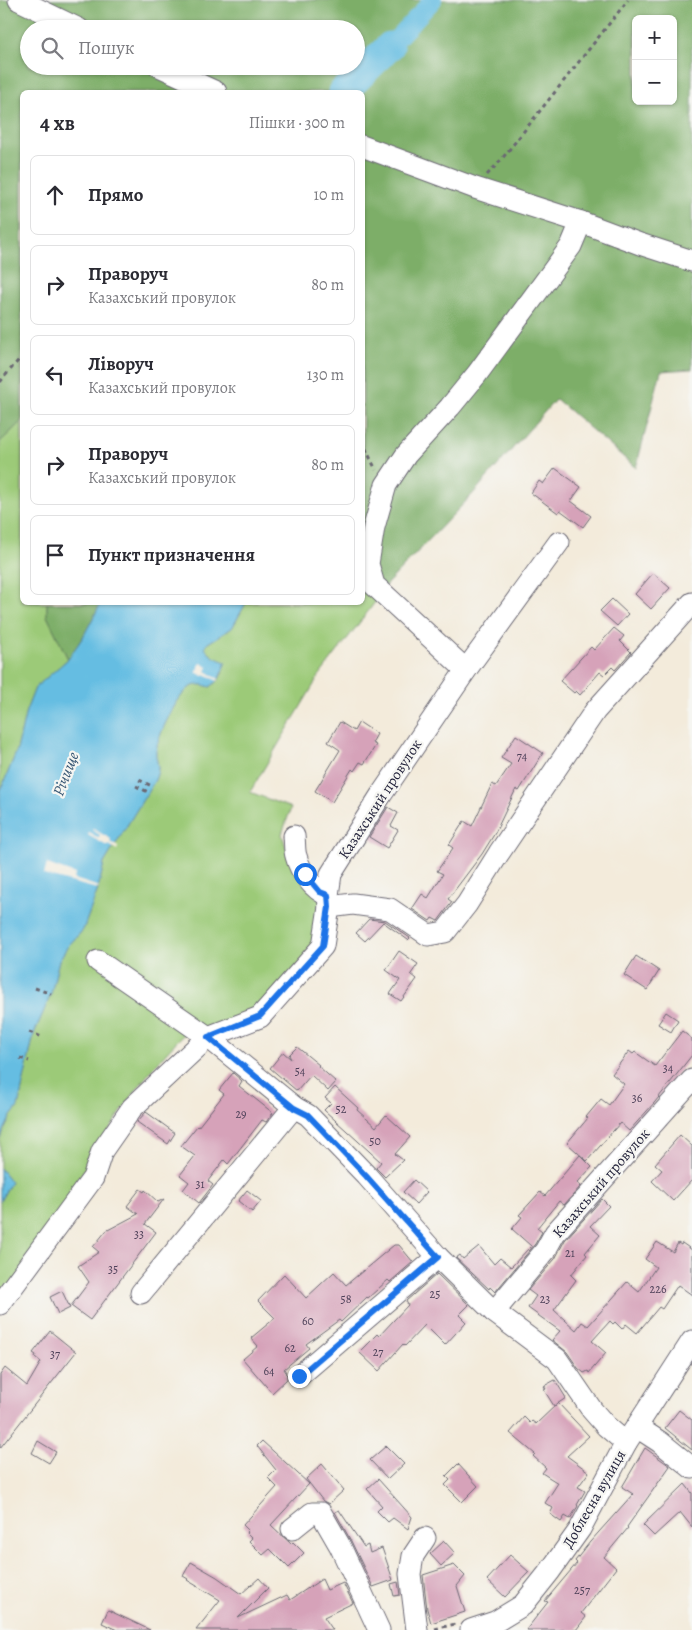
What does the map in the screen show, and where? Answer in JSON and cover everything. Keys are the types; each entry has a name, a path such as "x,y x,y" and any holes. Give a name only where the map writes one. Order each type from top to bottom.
{"street":[{"path":"19,0 60,20"},
{"path":"179,75 212,90"},
{"path":"365,147 475,188 582,222 692,261"},
{"path":"466,670 374,585 368,564 374,527 386,485 406,455 477,374 571,246 582,222"},
{"name":"Казахський провулок","path":"0,1304 93,1178 102,1151 132,1108 208,1037 260,1016 323,946 331,874 380,796 466,670 559,542"},
{"path":"294,836 296,856 305,874 329,901 390,909 428,935 445,932 467,904 499,853 595,711 692,603"},
{"path":"98,961 208,1037 294,1108 308,1115 354,1162 438,1257 494,1312 557,1358 592,1410 606,1426 660,1442 692,1468"},
{"name":"Казахський провулок","path":"494,1312 545,1251 555,1232 684,1102 692,1080"},
{"path":"141,1293 294,1108"},
{"path":"299,1376 438,1257"},
{"name":"Доблесна вулиця","path":"471,1630 495,1622 523,1605 550,1571 580,1529 632,1435 692,1341"},
{"path":"292,1528 312,1513 321,1513 340,1546 380,1630"},
{"path":"417,1630 410,1574 413,1556 426,1538"}],"path":[{"path":"475,188 501,160 628,0"},
{"path":"0,382 20,358"},
{"path":"365,447 376,471 386,485"},
{"path":"139,780 152,786"},
{"path":"136,786 148,792"},
{"path":"35,988 51,994"},
{"path":"29,1032 42,1037"},
{"path":"20,1058 29,1061"}],"green space":[{"path":"0,0 692,0 692,369 661,371 636,468 556,399 472,495 383,588 379,597 365,587 365,90 20,90 20,423 0,442"},
{"path":"20,423 20,605 47,605 47,616 68,659 35,688 26,711 17,750 0,792 0,442"},
{"path":"365,587 379,597 319,676 250,792 291,808 282,834 288,853 323,904 318,943 260,1009 208,1033 197,1023 162,1058 130,1099 75,1184 91,1194 0,1313 0,1201 11,1182 0,1168 0,1139 11,1116 18,1107 34,1034 51,994 59,960 68,946 83,930 98,889 104,863 155,780 158,769 156,750 170,714 181,697 191,687 203,685 210,687 218,681 223,672 215,658 205,648 208,643 232,628 245,605 365,605"},
{"path":"47,605 100,605 83,637 68,659 47,616"}],"water":[{"path":"100,605 245,605 232,628 208,643 205,648 214,657 226,662 218,681 210,687 196,685 186,691 175,705 166,723 156,750 158,769 155,780 104,863 98,889 83,930 68,946 59,960 51,994 34,1034 18,1107 11,1116 0,1139 0,792 17,750 26,711 35,688 68,659 83,637"},
{"path":"0,1168 11,1182 0,1201"}],"pier":[{"path":"201,663 208,667 206,671 219,679 218,681 205,674 203,676 196,672"},
{"path":"93,829 111,839 110,842 118,847 117,850 88,835 89,833 98,838 100,835"},
{"path":"47,864 75,874 74,879 99,887 98,889 44,875"}],"building":[{"path":"555,468 581,487 571,501 591,516 583,527 560,510 558,513 531,493 539,481 543,484"},
{"path":"653,573 670,588 651,609 635,594"},
{"path":"612,599 628,614 617,626 600,611"},
{"path":"614,628 624,636 620,641 631,652 615,670 612,667 604,675 600,672 580,695 576,691 574,693 560,681 591,647 594,650"},
{"path":"340,722 354,731 359,722 377,734 372,743 376,745 364,764 360,762 354,771 352,769 332,802 315,791 340,750 328,742"},
{"path":"516,735 543,753 519,791 516,789 495,833 482,854 448,899 452,902 438,921 432,918 430,921 412,909 422,894 428,898 443,874 437,871 453,848 449,845 464,821 472,826 492,784 496,786 511,764 501,758"},
{"path":"388,807 398,813 391,826 398,830 387,848 369,837"},
{"path":"369,919 385,921 410,938 408,940 383,922 365,941 356,933"},
{"path":"399,951 418,964 411,974 417,979 401,1001 390,994 400,980 386,970"},
{"path":"636,956 659,971 647,990 624,975"},
{"path":"666,1012 678,1020 671,1032 658,1024"},
{"path":"682,1031 692,1039 692,1055 655,1102 629,1131 620,1123 587,1161 567,1143 601,1099 609,1105 624,1084 612,1074 629,1051 633,1054 635,1052 655,1066"},
{"path":"297,1047 336,1082 328,1091 311,1075 297,1091 270,1068 283,1052 291,1059 289,1055"},
{"path":"233,1073 242,1081 239,1086 273,1113 266,1122 262,1120 228,1164 224,1160 208,1181 213,1185 199,1203 183,1190 189,1182 180,1175 195,1156 181,1146 224,1094 219,1090"},
{"path":"335,1087 376,1127 386,1115 410,1137 395,1154 403,1160 385,1177 376,1168 381,1162 324,1110 331,1103 325,1098"},
{"path":"146,1112 175,1133 168,1144 137,1122"},
{"path":"680,1135 692,1146 692,1180 673,1201 652,1181 662,1170 655,1164"},
{"path":"580,1155 592,1167 577,1183 581,1186 564,1205 559,1201 537,1228 542,1232 535,1244 495,1292 490,1287 489,1289 456,1258 460,1255 463,1259 479,1246 494,1264 500,1258 511,1267 531,1246 512,1229 522,1217 519,1215 540,1192 545,1196"},
{"path":"414,1180 427,1192 416,1204 403,1192"},
{"path":"140,1189 144,1192 145,1190 158,1202 164,1199 145,1224 156,1232 90,1320 71,1306 89,1282 78,1266 99,1252 93,1247 106,1231 138,1214 127,1206"},
{"path":"247,1190 261,1201 252,1212 238,1201"},
{"path":"602,1199 609,1206 590,1226 600,1235 585,1253 587,1255 571,1275 576,1280 554,1310 576,1330 582,1322 588,1326 627,1282 639,1292 656,1267 645,1259 657,1242 673,1252 678,1243 681,1245 682,1243 692,1250 692,1295 678,1285 662,1309 659,1307 637,1333 626,1324 622,1329 615,1322 613,1324 610,1321 592,1341 606,1353 589,1373 588,1371 584,1373 578,1368 567,1352 552,1340 560,1331 528,1308 536,1296 528,1290 555,1259 565,1240"},
{"path":"394,1245 399,1245 413,1262 390,1282 388,1280 367,1297 341,1322 339,1320 306,1344 309,1348 284,1369 287,1379 272,1393 243,1359 258,1346 251,1338 275,1318 258,1301 284,1274 306,1298 334,1272 346,1285"},
{"path":"437,1274 469,1305 459,1315 466,1322 445,1345 425,1325 405,1346 403,1344 379,1371 359,1352 377,1334 379,1336 408,1305 406,1301"},
{"path":"62,1291 70,1308 58,1314 50,1297"},
{"path":"50,1331 76,1352 0,1448 0,1375 5,1368 27,1386 41,1362 33,1353"},
{"path":"555,1380 566,1398 554,1406 544,1390 546,1389 544,1386"},
{"path":"558,1403 589,1436 567,1456 589,1472 578,1487 585,1491 578,1506 570,1519 565,1516 561,1522 550,1514 553,1508 545,1503 558,1483 542,1473 546,1468 533,1456 535,1454 510,1433 524,1417 530,1423 532,1421 536,1424"},
{"path":"679,1410 692,1420 692,1450 665,1428"},
{"path":"38,1441 56,1452 49,1463 32,1453"},
{"path":"262,1441 309,1484 271,1525 291,1544 293,1542 304,1553 289,1568 270,1549 263,1555 249,1541 252,1538 246,1532 248,1530 243,1525 277,1487 268,1478 276,1470 257,1446"},
{"path":"386,1446 404,1464 388,1479 370,1460"},
{"path":"645,1448 670,1466 628,1528 604,1557 616,1568 581,1613 586,1617 576,1630 526,1630 548,1602 545,1601 577,1563 575,1561 633,1494 622,1487"},
{"path":"322,1464 344,1490 329,1504 323,1501 306,1479"},
{"path":"458,1464 478,1486 462,1502 445,1485 450,1480 446,1476"},
{"path":"378,1479 412,1517 408,1529 393,1518 388,1522 377,1511 382,1506 367,1489"},
{"path":"685,1484 692,1493 692,1527 680,1512 654,1536 643,1525"},
{"path":"339,1510 364,1547 368,1545 370,1553 382,1548 393,1580 373,1587 335,1512"},
{"path":"444,1541 455,1553 441,1566 430,1554"},
{"path":"510,1555 529,1572 505,1597 487,1580"},
{"path":"191,1562 241,1594 259,1578 268,1588 238,1618 287,1595 290,1600 322,1579 327,1590 343,1583 353,1603 324,1617 333,1630 196,1630 220,1600 183,1576"},
{"path":"454,1565 465,1576 457,1586 465,1612 431,1623 427,1609 423,1575"},
{"path":"398,1582 400,1595 394,1596 391,1584"},
{"path":"108,1610 150,1630 117,1630 102,1623"}],"waterway":[{"path":"390,46 433,0"},
{"name":"Річище","path":"365,70 390,46"},
{"name":"Річище","path":"345,90 360,75"}],"route":[{"path":"299,1376 438,1257 366,1176 308,1115 294,1108 208,1037 260,1016 323,946 329,907 328,895 320,892 305,874"}]}
